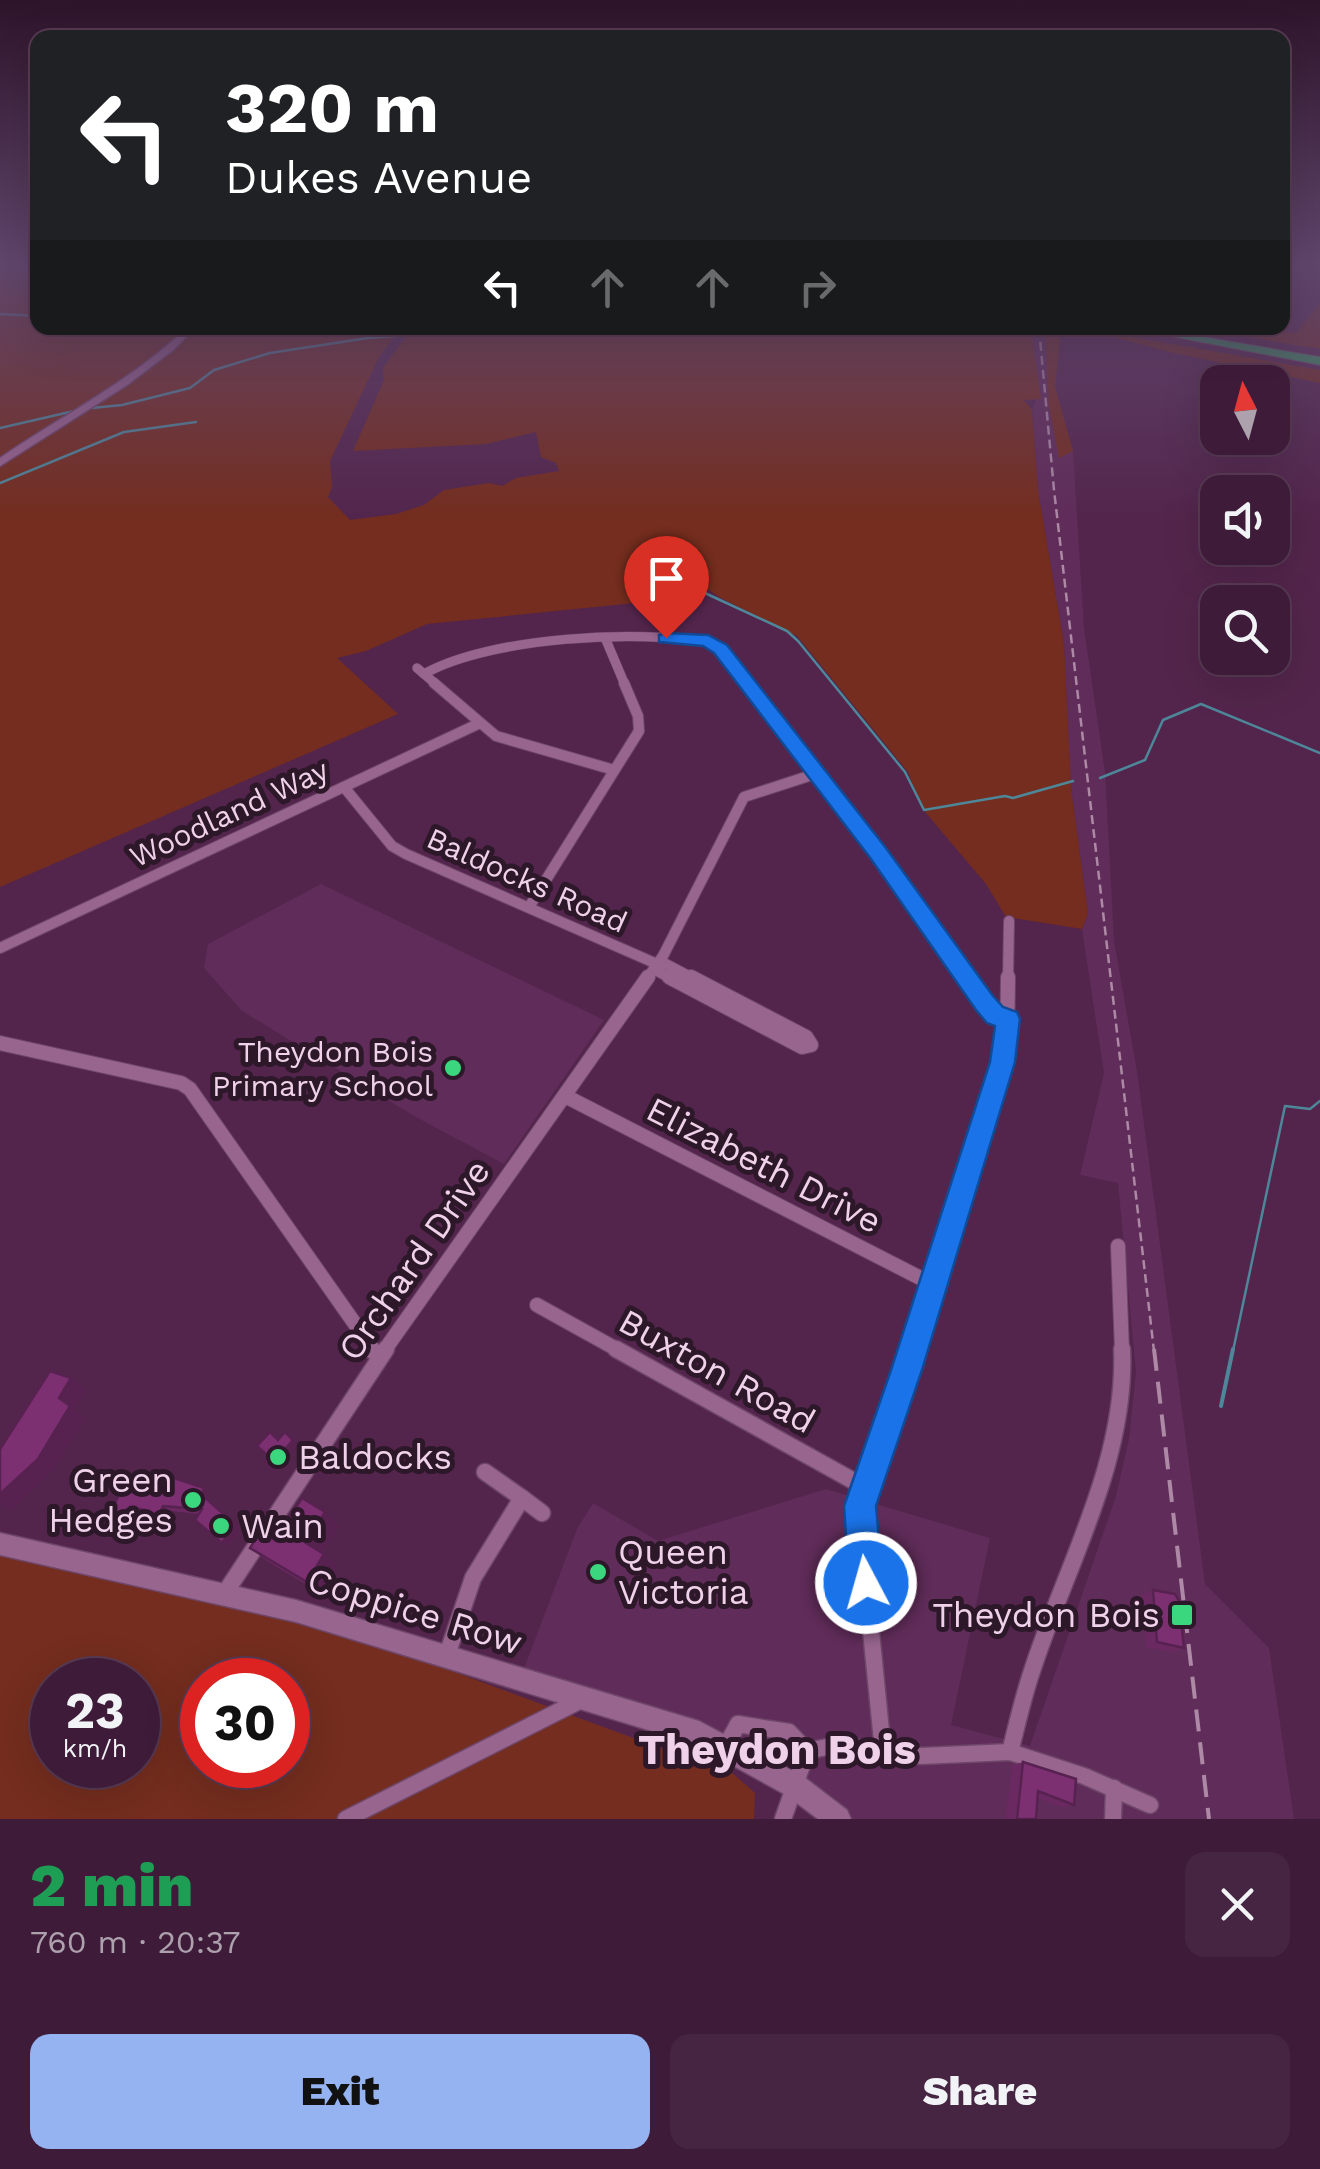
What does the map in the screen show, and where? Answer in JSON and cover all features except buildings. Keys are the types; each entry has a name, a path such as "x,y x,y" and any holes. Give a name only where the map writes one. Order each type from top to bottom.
{"highway":[{"path":"1283,351 1320,358"}],"main road":[{"path":"0,463 68,414 150,366 166,351"},
{"name":"Coppice Row","path":"0,1544 225,1593 447,1655 699,1733 795,1786 838,1819"}],"street":[{"path":"614,770 496,736 420,671 476,653 630,637 713,643 878,854 995,1016 1008,1019"},
{"path":"528,907 639,730 638,716 606,640"},
{"name":"Woodland Way","path":"0,948 478,724"},
{"name":"Orchard Drive","path":"225,1593 381,1356 657,964 744,797 815,774"},
{"name":"Baldocks Road","path":"344,787 392,846 657,964"},
{"path":"883,1751 859,1518 1007,1047 1009,921"},
{"path":"657,964 806,1037 811,1045 802,1047 657,964"},
{"path":"0,1044 190,1088 369,1348 381,1356"},
{"name":"Elizabeth Drive","path":"567,1097 934,1285"},
{"path":"1010,1752 1030,1672 1102,1481 1124,1393 1118,1246"},
{"name":"Buxton Road","path":"538,1305 868,1489"},
{"path":"485,1472 542,1513"},
{"path":"447,1655 473,1578 522,1498"},
{"path":"346,1819 570,1709 583,1699"},
{"path":"726,1746 738,1724 789,1732 806,1752"},
{"path":"806,1752 837,1745 920,1756 1010,1752 1114,1788 1150,1805"},
{"path":"782,1819 806,1752"},
{"path":"1113,1819 1114,1788"}],"shaded area":[{"path":"0,351 384,351 330,461 332,487 328,497 350,520 396,514 424,505 444,490 489,483 502,486 516,478 559,471 556,463 541,457 536,432 486,444 353,451 384,380 383,368 396,351 1034,351 1041,399 1024,400 1032,410 1038,490 1064,644 1071,788 1088,914 1082,929 1006,917 986,884 921,807 908,772 797,636 719,597 657,554 652,555 705,596 427,624 366,651 337,658 398,714 0,887"},
{"path":"1026,351 1057,351 1053,400 1073,451 1084,628 1105,772 1114,941 1137,1071 1205,1584 1269,1648 1294,1819 838,1819 742,1754 520,1679 577,1529 593,1503 658,1541 826,1489 990,1538 951,1725 1030,1746 1116,1496 1129,1439 1136,1372 1118,1183 1080,1175 1104,1073 1082,929 1088,914 1071,788 1064,644 1038,490 1032,410 1036,400"},
{"path":"1046,351 1059,351 1055,387 1073,451 1059,458 1049,406"},
{"path":"1165,351 1211,351 1320,370 1320,383 1290,377 1290,365 1232,365"},
{"name":"Theydon Bois Primary School","path":"321,884 604,1020 504,1164 414,1116 242,1011 204,968 208,944"},
{"path":"0,1555 249,1609 395,1650 729,1770 755,1793 754,1819 0,1819"}],"waterway":[{"path":"92,408 122,405 190,388 214,370 284,351"},
{"path":"0,428 74,411"},
{"path":"0,483 124,432 196,422"},
{"path":"647,551 707,594 787,631 798,641 905,772 924,810 1005,796 1013,798 1073,781"},
{"path":"1100,778 1145,760 1163,720 1201,704 1320,753"},
{"path":"1233,1351 1285,1106 1310,1109 1320,1101"},
{"path":"1221,1406 1233,1349"}],"railway":[{"path":"1041,351 1154,1351"},
{"path":"1154,1349 1209,1819"}],"place":[{"name":"Theydon Bois Primary School","path":"453,1068"},
{"name":"Baldocks","path":"278,1457"},
{"name":"Green Hedges","path":"193,1500"},
{"name":"Wain","path":"221,1526"},
{"name":"Queen Victoria","path":"598,1572"},
{"name":"Theydon Bois","path":"1182,1615"}],"district":[{"name":"Theydon Bois","path":"777,1749"}],"route":[{"path":"666,638 708,641 720,649 878,854 995,1016 1008,1019 1007,1047 907,1370 860,1506 866,1583"}]}
